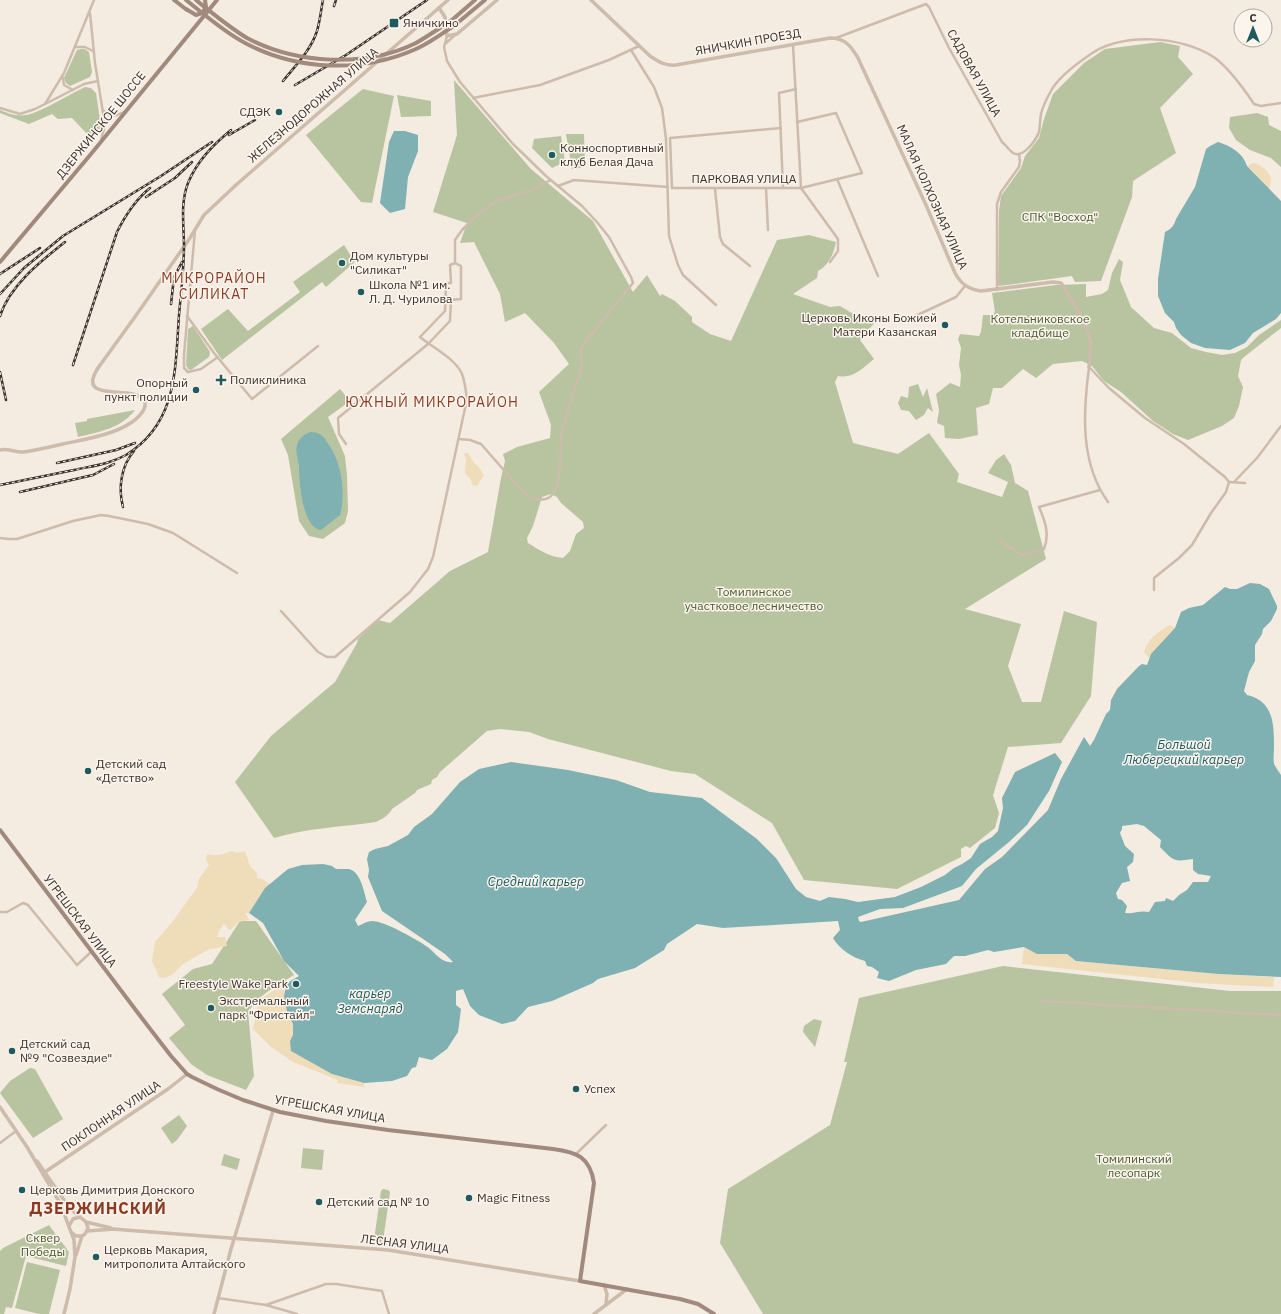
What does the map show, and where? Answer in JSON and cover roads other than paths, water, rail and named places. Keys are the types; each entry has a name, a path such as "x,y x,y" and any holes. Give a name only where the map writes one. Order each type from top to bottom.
{"main road":[{"path":"174,0 200,20"},
{"path":"186,0 220,27 245,43 281,58 312,65 374,62 418,49 455,25 485,0"},
{"path":"196,0 228,25 248,38 283,52 313,58 355,58 391,52 415,43 452,20 475,0"},
{"path":"186,9 196,15 202,13 206,7 206,0 213,4"},
{"name":"ДЗЕРЖИНСКОЕ ШОССЕ","path":"0,262 98,146 217,0"},
{"name":"УГРЕШСКАЯ УЛИЦА","path":"0,830 91,952 171,1056 187,1074 216,1089 273,1111 349,1124 562,1150 576,1154"},
{"path":"576,1154 589,1165 594,1183 580,1281"},
{"name":"ЛЕСНАЯ УЛИЦА","path":"580,1281 680,1299 698,1304 714,1314"}],"street":[{"path":"45,104 63,75 94,0"},
{"name":"ЖЕЛЕЗНОДОРОЖНАЯ УЛИЦА","path":"0,450 4,449 22,452 100,437 119,429 135,420 141,414 146,405 142,398 128,393 100,391 94,384 93,377 196,229 204,215 448,0"},
{"path":"445,44 497,0"},
{"name":"ЯНИЧКИН ПРОЕЗД","path":"591,0 639,46 659,62 670,65 836,38 926,4"},
{"name":"САДОВАЯ УЛИЦА","path":"926,4 1002,142 1013,153 1019,154"},
{"path":"438,8 445,17 447,36 445,44 447,61 455,75 472,98 513,144 551,180 582,206 609,237 633,283 582,345 580,352 581,370 561,438 560,466 557,484 554,493 549,498 542,500 524,493 481,444 470,440 459,439"},
{"path":"90,12 93,52 105,125 98,146"},
{"path":"447,36 455,35"},
{"name":"МАЛАЯ КОЛХОЗНАЯ УЛИЦА","path":"836,38 845,41 852,48 858,58 960,282 965,286 976,290 997,290 1053,282 1061,283 1088,333 1091,345 1089,367"},
{"path":"997,290 997,204 1001,192 1020,167 1019,154 1023,153 1036,139 1041,114 1053,87 1061,78 1099,48 1113,43 1157,40 1180,43 1202,50 1216,59 1228,70 1254,104 1261,106 1281,102"},
{"path":"793,45 801,188 838,239 838,251 830,262"},
{"path":"472,98 540,85 639,46"},
{"path":"75,48 85,47 93,52"},
{"path":"631,50 654,87 662,108 666,139 670,242 680,272 716,305"},
{"path":"63,75 62,80 64,84 73,90"},
{"path":"0,108 20,114 35,110 84,84 98,81"},
{"path":"783,188 778,93 796,89"},
{"path":"103,111 108,115 114,116 127,109"},
{"name":"ПАРКОВАЯ УЛИЦА","path":"780,128 670,138 672,188 801,188 862,172 836,113 797,122"},
{"path":"837,179 878,276"},
{"path":"455,263 455,240 462,230 478,214 496,201 529,191 551,180"},
{"path":"558,186 574,180 668,187"},
{"path":"766,188 768,230"},
{"path":"715,189 722,244 750,266"},
{"path":"196,229 187,316 184,368 188,372 201,369 218,358"},
{"path":"281,611 318,652 323,656 337,656 410,592 428,569 434,556 467,399 462,373 448,358 428,344 420,336 445,311 446,283 451,283 450,265 455,263"},
{"path":"346,444 339,434 338,418 428,344 450,322 451,300 461,299 461,266 455,263"},
{"path":"911,318 956,297 965,286"},
{"path":"187,316 218,358 252,399 318,346"},
{"path":"1089,367 1109,388 1145,418 1187,447 1225,477 1229,482"},
{"path":"1089,367 1085,406 1086,448 1100,490 1108,502"},
{"path":"1234,482 1257,458 1281,426"},
{"path":"1229,482 1245,483"},
{"path":"1154,590 1154,578 1179,558 1192,545 1211,513 1226,492 1229,482"},
{"path":"999,540 1022,555 1044,549 1048,535 1046,524 1039,507 1100,490"},
{"path":"0,538 17,539 73,521 101,515 109,516 148,524 173,533 236,573"},
{"path":"0,912 7,912 23,903 28,905 76,965 91,952"},
{"path":"1040,1001 1281,1015"},
{"name":"ПОКЛОННАЯ УЛИЦА","path":"45,1172 168,1089 187,1074"},
{"path":"0,1107 34,1158 60,1203 74,1240 75,1257"},
{"path":"214,1314 234,1238 273,1111"},
{"path":"576,1154 606,1125"},
{"path":"0,1143 16,1131"},
{"path":"34,1158 64,1200 80,1217 86,1222 114,1229"},
{"path":"69,1226 73,1219 80,1217"},
{"path":"64,1314 75,1257 82,1236 87,1231 88,1225 86,1222"},
{"name":"ЛЕСНАЯ УЛИЦА","path":"87,1231 114,1229 388,1250 580,1281"},
{"path":"70,1231 76,1236 82,1236"},
{"path":"266,1305 326,1284 336,1284 382,1291 388,1314"},
{"path":"604,1286 607,1294 606,1304"},
{"path":"594,1314 626,1289"},
{"path":"218,1298 266,1305 297,1314"}],"water":[{"path":"394,131 405,131 418,135 418,151 408,177 405,209 390,213 380,203 389,142"},
{"path":"1218,142 1232,148 1243,157 1247,166 1281,201 1281,313 1276,319 1253,333 1245,343 1230,350 1205,348 1191,343 1181,335 1174,322 1165,313 1158,296 1158,279 1165,232 1173,225 1195,187 1206,149"},
{"path":"310,432 320,434 324,437 337,461 342,479 343,497 340,515 321,530 315,527 306,513 301,492 299,466 296,453 299,440"},
{"path":"1250,583 1260,584 1269,589 1277,606 1271,621 1263,629 1262,634 1255,645 1255,661 1249,672 1244,691 1247,695 1256,698 1263,703 1271,715 1274,731 1274,764 1281,775 1281,977 1219,974 1076,961 1067,954 1037,954 1024,947 994,952 988,950 965,956 954,956 946,964 916,970 889,981 877,978 879,972 872,967 867,966 865,961 856,958 839,946 833,938 840,930 838,921 723,928 697,924 667,944 664,950 635,968 598,979 593,983 552,1001 528,1007 515,1021 502,1024 479,1015 470,1006 463,989 456,991 456,1005 461,1009 458,1032 447,1049 432,1060 419,1057 416,1067 412,1068 407,1076 392,1081 364,1083 332,1074 291,1051 290,1041 293,1035 293,1024 287,1012 284,996 287,983 299,976 284,961 263,923 249,913 265,888 288,869 302,865 323,864 332,866 336,869 349,869 359,878 367,902 355,920 358,926 367,922 379,922 402,932 424,945 446,962 453,962 445,954 382,911 368,877 369,870 367,859 369,852 388,846 408,835 414,827 432,814 460,782 479,769 511,762 568,770 616,780 650,792 702,798 757,839 776,858 796,889 806,897 820,901 829,897 858,902 895,897 921,887 945,875 971,858 980,844 992,837 998,831 1003,808 1002,798 1015,772 1055,753 1062,762 1049,791 1027,825 976,869 962,886 903,908 880,909 858,917 859,921 861,922 959,900 985,869 1002,857 1048,810 1061,779 1084,737 1090,746 1106,714 1110,710 1111,700 1117,689 1139,666 1142,664 1147,665 1151,654 1175,628 1181,612 1189,608 1203,605 1225,587 1237,589","holes":["1137,824 1144,826 1161,840 1160,847 1171,858 1177,860 1193,859 1193,870 1198,874 1211,876 1208,882 1193,882 1187,890 1173,901 1166,898 1165,901 1155,902 1149,912 1143,911 1125,913 1127,906 1122,900 1118,899 1116,893 1122,883 1130,881 1127,867 1133,862 1134,854 1125,846 1120,833 1122,826"]}],"railway":[{"path":"283,81 311,45 317,31 323,0"},
{"path":"334,6 336,0"},
{"path":"295,85 346,55 427,0"},
{"path":"229,135 255,120"},
{"path":"0,485 114,461 126,455 143,442 156,427 165,411 174,375 184,263 183,207 188,183 201,161 231,130"},
{"path":"0,294 24,268 63,236 161,176 212,142"},
{"path":"146,197 175,178 192,162"},
{"path":"73,365 117,232 131,208 150,188"},
{"path":"0,316 11,294 27,274 65,242"},
{"path":"0,274 40,248"},
{"path":"171,304 174,277 182,262"},
{"path":"0,372 6,400"},
{"path":"57,463 116,450 135,443"},
{"path":"123,507 121,492 123,470 134,451"},
{"path":"20,492 93,475 114,464"}],"place":[{"name":"Яничкино","path":"394,23"},
{"name":"СДЭК","path":"279,112"},
{"name":"Конноспортивный клуб Белая Дача","path":"552,155"},
{"name":"Дом культуры \"Силикат\"","path":"342,263"},
{"name":"Школа №1 им. Л. Д. Чурилова","path":"361,292"},
{"name":"Церковь Иконы Божией Матери Казанская","path":"945,325"},
{"name":"Поликлиника","path":"221,380"},
{"name":"Опорный пункт полиции","path":"196,390"},
{"name":"Детский сад «Детство»","path":"88,771"},
{"name":"Freestyle Wake Park","path":"296,984"},
{"name":"Экстремальный парк \"Фристайл\"","path":"211,1008"},
{"name":"Детский сад №9 \"Созвездие\"","path":"12,1051"},
{"name":"Успех","path":"576,1089"},
{"name":"Церковь Димитрия Донского","path":"22,1190"},
{"name":"Magic Fitness","path":"469,1198"},
{"name":"Детский сад № 10","path":"319,1202"},
{"name":"Церковь Макария, митрополита Алтайского","path":"96,1257"}],"district":[{"name":"МИКРОРАЙОН СИЛИКАТ","path":"214,286"},
{"name":"ЮЖНЫЙ МИКРОРАЙОН","path":"432,402"},
{"name":"ДЗЕРЖИНСКИЙ","path":"98,1208"}],"park label":[{"name":"СПК \"Восход\"","path":"1060,217"},
{"name":"Котельниковское кладбище","path":"1040,326"},
{"name":"Томилинское участковое лесничество","path":"754,599"},
{"name":"Томилинский лесопарк","path":"1134,1166"},
{"name":"Сквер Победы","path":"43,1245"}],"water label":[{"name":"Большой Люберецкий карьер","path":"1184,752"},
{"name":"Средний карьер","path":"536,881"},
{"name":"карьер Земснаряд","path":"370,1000"}]}
